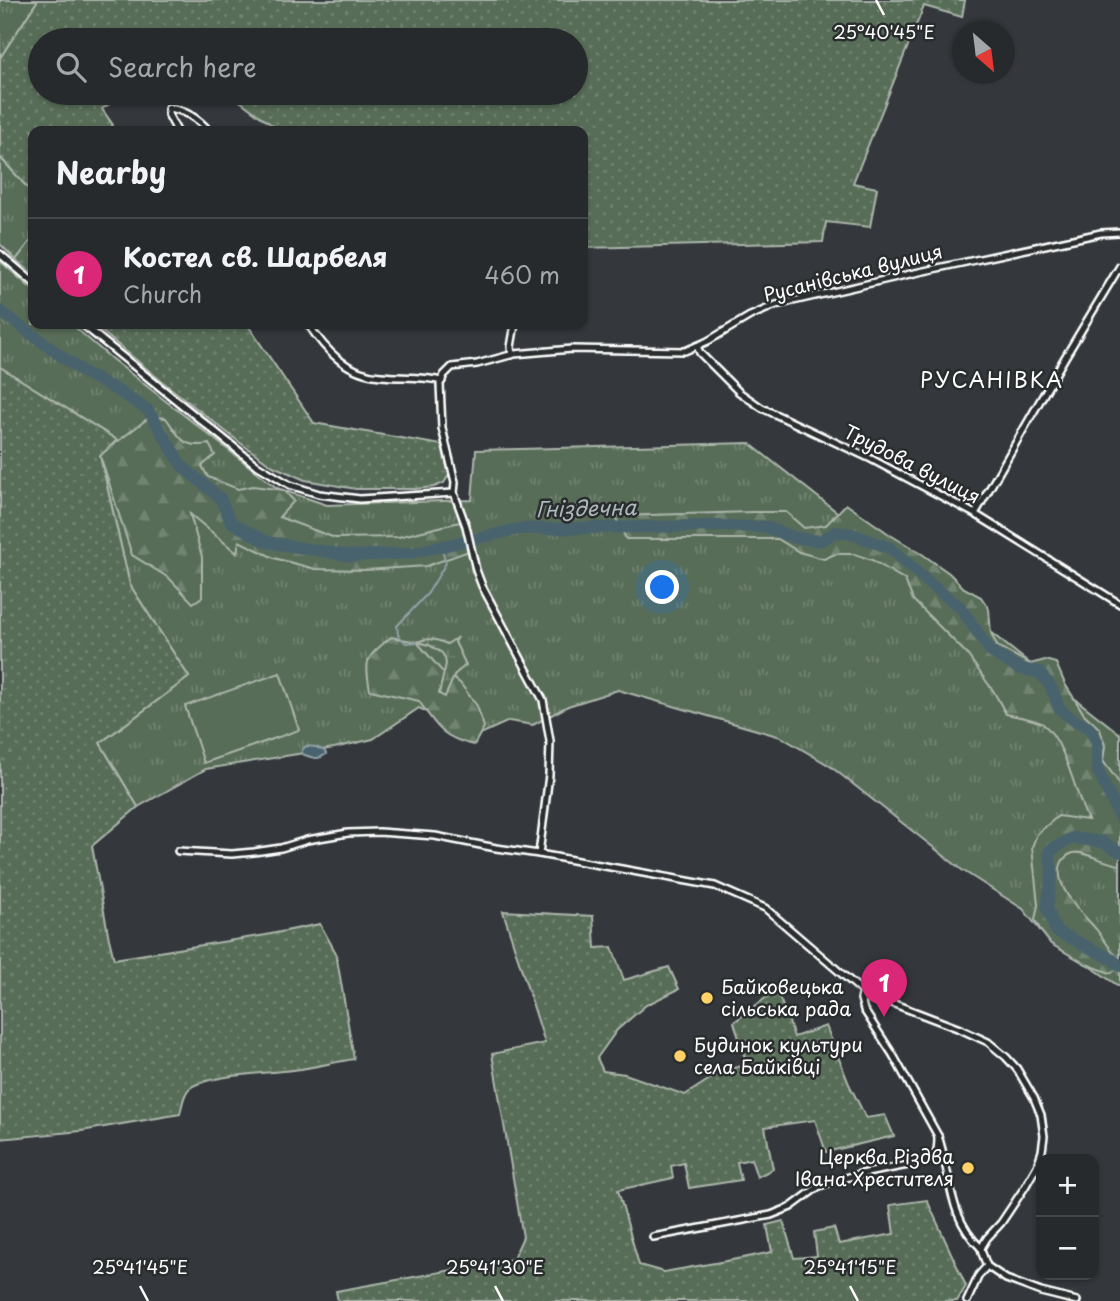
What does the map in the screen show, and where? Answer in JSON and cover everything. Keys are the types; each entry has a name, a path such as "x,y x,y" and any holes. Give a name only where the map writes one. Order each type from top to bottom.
{"street":[{"path":"174,126 168,108 182,110 205,126"},
{"name":"Русанівська вулиця","path":"442,381 452,367 512,355 572,349 685,351 776,305 1101,233 1120,232"},
{"path":"0,254 28,278"},
{"path":"975,514 1120,266"},
{"path":"88,329 255,464 290,485 319,494 360,499 454,494"},
{"path":"311,329 332,355 359,373 442,381 442,428 455,482 454,494 466,526 482,586 542,700 550,741 549,775 539,854"},
{"path":"512,355 513,329"},
{"name":"Трудова вулиця","path":"697,346 700,353 739,392 762,408 871,459 975,514 1120,604"},
{"path":"178,851 232,854 254,852 338,835 379,832 435,836 715,886 765,908 863,992 988,1042 1017,1069 1041,1115 1044,1136 1042,1151 1025,1187 981,1248"},
{"path":"863,992 861,999 864,1010 893,1055 938,1136 954,1206 981,1248 987,1266 1006,1279 1077,1301"},
{"path":"653,1237 771,1214 791,1207 825,1184 929,1161 934,1158 938,1149 938,1136"},
{"path":"967,1301 979,1275 987,1266"}],"green space":[{"path":"0,0 38,0 0,58"},
{"path":"38,0 965,0 962,17 924,6 853,183 877,188 870,227 826,222 823,242 588,248 588,126 273,126 245,105 588,105 588,28 28,28 28,105 108,105 102,109 113,125 28,126 28,188 0,157 0,58"},
{"path":"0,157 28,188 28,244 16,260 0,244"},
{"path":"28,244 28,270 16,260"},
{"path":"0,261 28,286 28,329 77,329 277,488 327,505 472,500 476,450 749,443 1120,734 1120,987 1084,962 1051,944 1023,909 962,870 830,766 781,737 618,690 568,706 533,725 509,721 472,738 419,708 373,739 206,769 138,807 100,743 189,677 130,585 100,455 117,440 0,367"},
{"path":"99,329 250,329 314,423 442,445 449,475 444,483 434,487 414,489 356,489 305,480 273,466 159,379"},
{"path":"0,367 117,440 100,456 130,585 189,677 100,743 138,807 92,846 114,959 320,924 336,953 354,1059 301,1069 225,1077 197,1084 185,1094 180,1114 81,1131 0,1139"},
{"path":"151,416 166,418 187,443 209,444 215,455 202,466 208,477 238,489 253,486 284,490 294,501 279,517 335,538 398,537 460,522 472,550 427,566 365,570 315,569 274,558 239,541 237,553 190,514 202,557 202,597 193,603 169,578 132,555 100,455"},
{"path":"846,504 949,573 964,588 981,597 989,609 991,633 997,646 1030,664 1045,660 1056,663 1065,684 1084,714 1100,729 1105,746 1103,761 1120,788 1120,865 1083,853 1073,853 1063,860 1060,873 1061,882 1070,899 1120,959 1120,968 1110,973 1086,964 1051,944 1035,920 1038,905 1032,847 1037,834 1058,816 1088,820 1058,743 1043,724 1006,714 966,653 913,600 905,580 872,560 854,554 835,554 824,559 799,552 778,539 626,539 615,516 786,512 804,528 826,525"},
{"path":"391,637 417,642 441,670 460,683 477,706 484,727 474,745 447,735 419,701 370,690 367,671 369,659"},
{"path":"458,637 455,642 466,665 455,674 445,697 439,694 445,658 429,645 417,642 432,639 447,644"},
{"path":"280,673 299,730 204,763 185,706"},
{"path":"503,911 593,916 595,948 612,947 624,980 669,967 679,989 646,1005 617,1030 597,1058 603,1071 625,1074 685,1095 724,1070 747,1065 734,1022 776,990 794,1037 826,1026 866,1118 885,1115 894,1136 826,1152 815,1120 765,1127 773,1169 757,1177 751,1159 737,1162 741,1180 689,1188 684,1163 671,1166 673,1178 618,1190 639,1265 664,1272 772,1252 767,1225 783,1221 794,1258 817,1256 814,1232 834,1228 839,1244 894,1234 890,1205 927,1200 966,1286 957,1301 338,1301 336,1291 513,1259 523,1237 492,1054 545,1043"}],"water":[{"path":"306,746 316,747 326,754 317,758 302,754"}],"waterway":[{"name":"Гніздечна","path":"0,311 83,372 148,410 182,466 220,498 231,522 267,542 351,556 411,553 519,529 714,526 766,527 793,537 820,541 836,532 852,534 890,548 960,607 991,652 1020,669 1039,672 1051,687 1060,709 1089,728 1097,741 1097,769 1120,818"},
{"path":"417,642 406,643 398,635 397,626 428,593 446,563 441,546"},
{"name":"Гніздечна","path":"1120,852 1102,842 1072,838 1049,851 1052,872 1047,908 1056,931 1112,959 1120,966"}],"place":[{"name":"Байковецька сільська рада","path":"707,998"},
{"name":"Костел св. Шарбеля","path":"884,1017"},
{"name":"Будинок культури села Байківці","path":"680,1056"},
{"name":"Церква Різдва Івана Хрестителя","path":"968,1168"}],"district":[{"name":"РУСАНІВКА","path":"992,381"}]}
